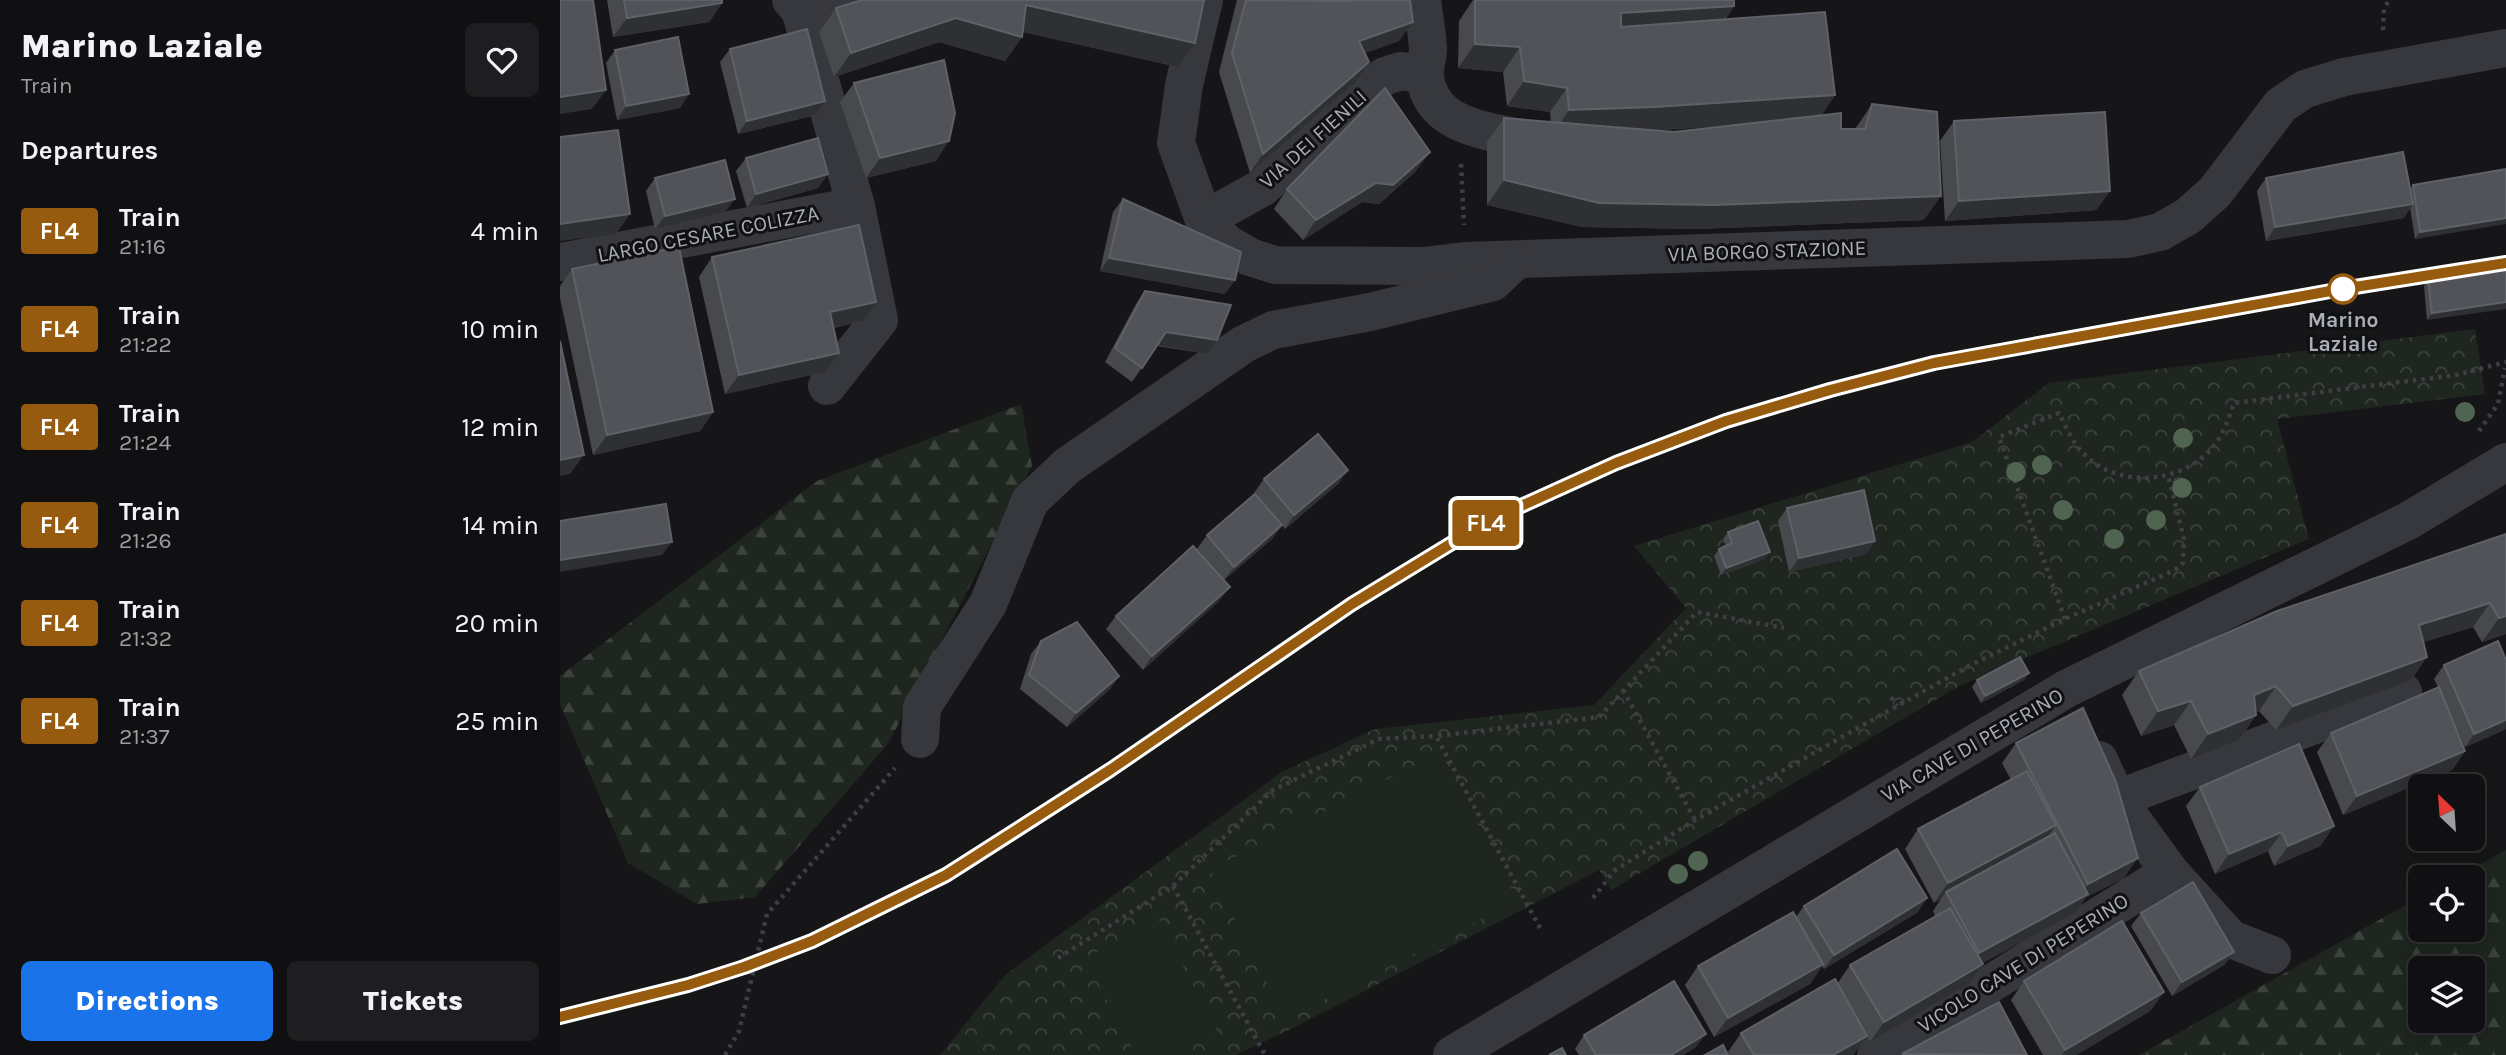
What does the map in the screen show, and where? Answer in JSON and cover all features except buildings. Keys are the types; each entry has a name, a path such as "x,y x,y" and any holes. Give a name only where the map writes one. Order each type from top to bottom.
{"street":[{"path":"827,386 878,320 856,206 796,5 847,0"},
{"name":"VIA BORGO STAZIONE","path":"1204,0 1184,85 1176,143 1204,220 1226,243 1250,257 1275,265 1422,266 1517,259 2128,239 2160,232 2188,216 2215,191 2281,105 2305,89 2344,78 2506,48"},
{"path":"1422,0 1428,50 1425,75 1429,91 1446,115 1460,124 1537,141 1578,141"},
{"name":"VIA DEI FIENILI","path":"1204,220 1263,187 1364,91 1385,76 1401,71 1425,75"},
{"name":"LARGO CESARE COLIZZA","path":"560,262 856,206"},
{"path":"920,739 922,707 988,604 1030,501 1067,466 1244,344 1273,330 1370,312 1493,282 1517,259"},
{"name":"VIA CAVE DI PEPERINO","path":"1452,1055 2066,689 2408,521 2506,462"},
{"path":"2066,689 2117,799 2170,872 2231,939 2272,955"},
{"path":"2117,799 2403,692"},
{"name":"VICOLO CAVE DI PEPERINO","path":"1876,1055 2170,872"}],"path":[{"path":"2383,32 2384,9 2389,0"},
{"path":"1461,164 1464,232"},
{"path":"2065,619 1999,437 2059,413 2084,454 2099,466 2130,476 2168,475 2181,472 2199,461 2214,446 2227,424 2234,403 2456,375 2505,365 2498,404 2475,436"},
{"path":"1593,898 1614,871 1695,820 1897,706 1969,666 2065,619 2175,570 2183,563 2184,539 2168,475"},
{"path":"1058,958 1173,886 1273,790 1379,739 1436,736 1599,717 1696,612 1784,628"},
{"path":"1623,690 1695,820"},
{"path":"1891,697 1897,706"},
{"path":"1436,736 1540,928"},
{"path":"725,1055 739,1031 767,914 920,739"},
{"path":"1173,886 1265,1055"}],"green space":[{"path":"2475,329 2485,394 2277,419 2309,539 1961,685 1611,890 1599,870 1236,1055 940,1055 1006,974 1282,772 1375,729 1594,705 1686,608 1634,546 1972,442 2049,383"},
{"path":"1021,404 1032,466 888,744 755,897 697,904 628,863 560,704 560,676 817,481"},
{"path":"1441,752 1517,901 1286,1019 1210,870"},
{"path":"2506,850 2506,1055 2139,1055 2408,904 2408,942 2485,942 2485,865 2479,865"},
{"path":"1159,920 1217,1031 1171,1055 1136,1055 1085,958"}],"railway":[{"path":"560,1017 744,967 812,941 946,875 1110,770 1352,604 1488,521 1616,463 1726,421 1830,390 1934,364 2336,290 2506,263"}],"train":[{"name":"FL4","path":"560,1017 688,985 744,967 812,941 946,875 1110,770 1352,604 1488,521 1616,463 1726,421 1934,363 2336,290 2506,263"}],"place":[{"name":"Marino Laziale","path":"2343,289"}]}
